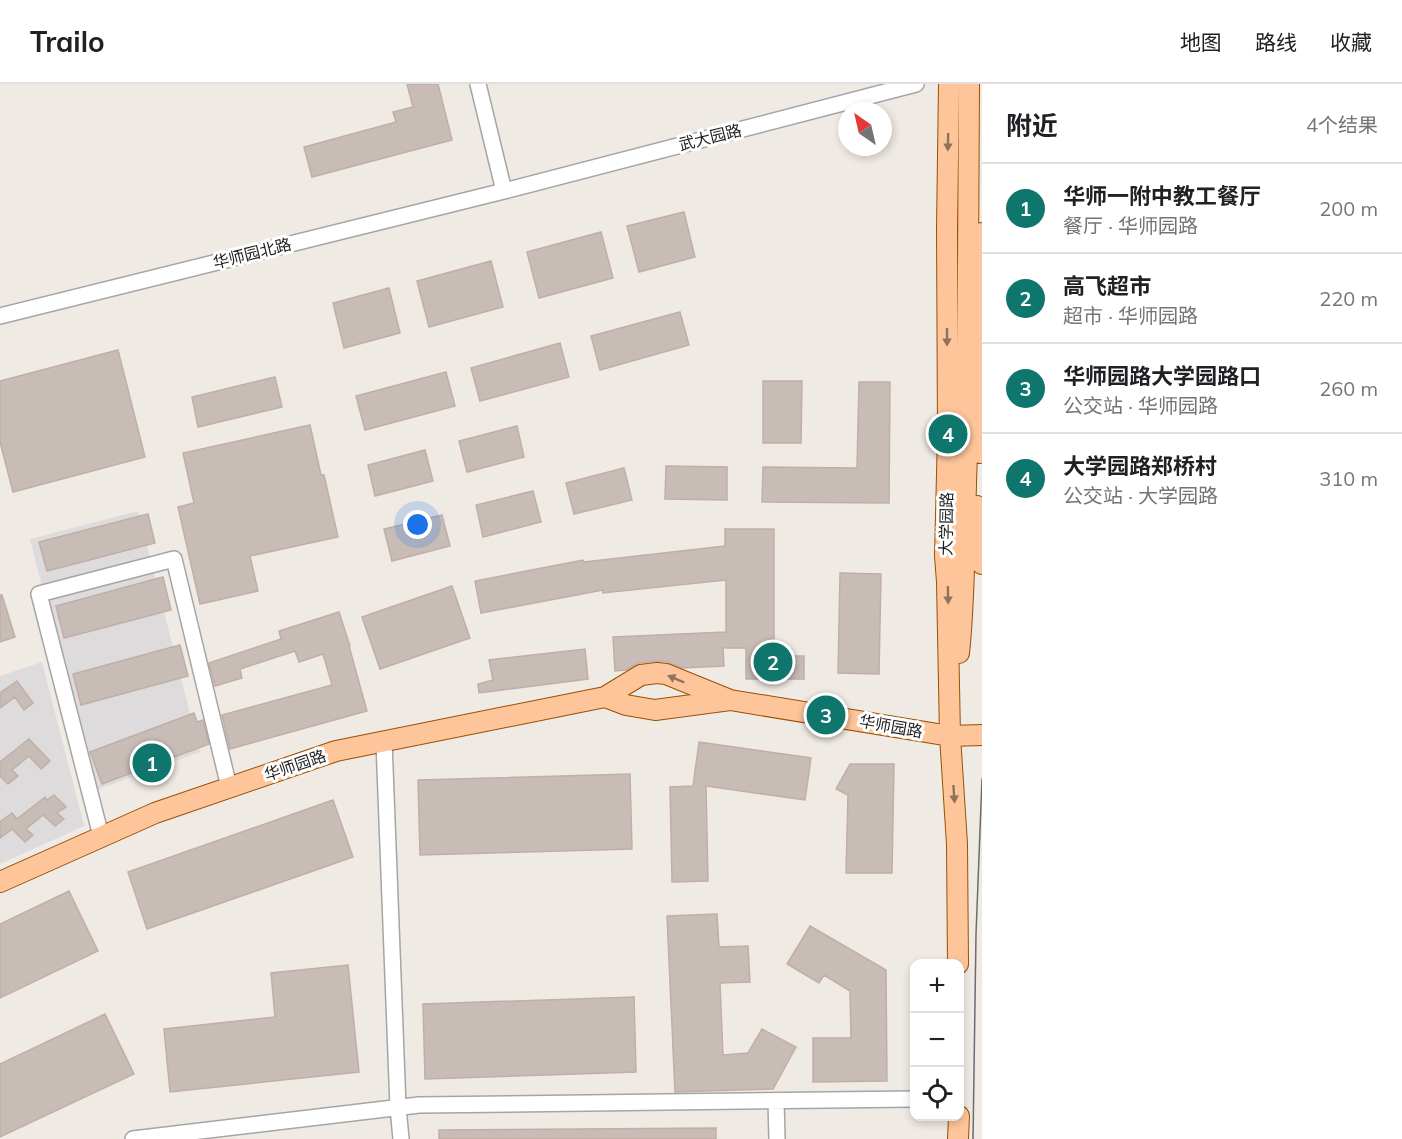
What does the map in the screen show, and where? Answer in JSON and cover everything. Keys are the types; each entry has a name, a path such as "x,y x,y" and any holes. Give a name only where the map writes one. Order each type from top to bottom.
{"main road":[{"name":"大学园路","path":"948,84 948,434 945,556 950,736 957,844 958,959"},
{"name":"大学园路","path":"969,84 967,456 971,510"},
{"path":"950,736 982,401 980,252 982,233"},
{"path":"971,510 977,524 982,564"},
{"path":"605,697 641,675 657,673 666,674 730,700"},
{"path":"605,697 626,705 655,710 730,700"},
{"name":"华师园路","path":"0,882 155,813 336,751 605,697"},
{"name":"华师园路","path":"730,700 950,736 982,735"},
{"path":"958,1139 959,1121"}],"street":[{"path":"478,84 504,191"},
{"name":"武大园路","path":"504,191 916,84"},
{"name":"华师园北路","path":"0,316 504,191"},
{"path":"101,836 39,594 174,558 229,787"},
{"path":"384,741 401,1139"},
{"path":"134,1139 418,1105 910,1099"},
{"path":"776,1101 777,1139"}],"shaded area":[{"path":"138,511 200,752 93,791 30,539"},
{"path":"42,662 84,826 0,864 0,676"}],"building":[{"path":"407,84 438,84 452,140 312,177 304,147 396,122 393,112 413,107"},
{"path":"684,212 695,257 639,272 627,226"},
{"path":"601,232 613,278 539,298 527,252"},
{"path":"491,261 503,307 429,327 417,281"},
{"path":"389,288 400,333 344,348 333,303"},
{"path":"680,312 689,345 600,370 591,336"},
{"path":"560,343 569,377 480,401 471,368"},
{"path":"118,350 145,457 13,492 0,442 0,381"},
{"path":"446,372 455,406 365,430 356,396"},
{"path":"275,377 282,407 198,427 192,397"},
{"path":"763,381 802,381 801,443 763,443"},
{"path":"859,382 890,382 889,503 762,502 763,467 857,468"},
{"path":"310,425 338,537 250,556 258,591 200,604 178,507 194,503 183,453"},
{"path":"517,426 524,457 467,472 459,441"},
{"path":"425,450 433,481 375,496 368,465"},
{"path":"666,466 727,467 727,500 665,499"},
{"path":"624,468 632,500 574,514 566,483"},
{"path":"533,491 541,522 483,537 476,505"},
{"path":"148,514 155,543 47,571 39,542"},
{"path":"442,515 450,546 392,561 384,529"},
{"path":"725,529 774,529 774,656 804,656 804,679 746,679 746,648 723,648 724,666 682,668 668,662 656,661 639,663 626,670 615,671 613,637 726,632 726,580 603,593 603,590 481,613 475,581 583,560 584,562 725,546"},
{"path":"840,573 881,574 879,674 838,673"},
{"path":"163,577 171,610 64,638 56,606"},
{"path":"452,586 470,638 380,669 362,617"},
{"path":"0,595 2,595 15,637 0,642"},
{"path":"339,612 367,711 230,749 222,715 332,685 323,654 299,662 295,651 240,669 242,678 215,686 209,663 281,639 279,631"},
{"path":"180,645 188,676 81,705 73,674"},
{"path":"585,649 588,679 479,693 478,684 493,680 489,660"},
{"path":"17,681 33,703 24,710 15,697 0,708 0,693"},
{"path":"194,713 197,722 203,720 209,744 102,784 90,752"},
{"path":"29,739 50,761 41,769 29,756 12,770 18,776 8,784 0,776 0,762"},
{"path":"699,742 811,758 805,800 706,786 708,881 672,882 670,787 693,786"},
{"path":"850,764 894,764 892,873 846,873 848,795 836,789"},
{"path":"630,774 632,849 420,855 418,780"},
{"path":"54,795 66,807 57,813 64,819 55,826 43,815 26,829 33,835 25,842 12,829 0,838 0,822 12,813 17,819 45,797 47,800"},
{"path":"333,800 353,857 147,929 128,872"},
{"path":"69,891 98,951 0,998 0,924"},
{"path":"717,914 719,947 748,946 750,982 720,983 723,1055 748,1053 762,1029 796,1047 773,1089 675,1092 667,916"},
{"path":"810,926 886,970 887,1081 813,1082 813,1038 851,1038 850,991 824,975 819,983 787,964"},
{"path":"348,965 359,1072 170,1092 164,1029 275,1017 271,973"},
{"path":"634,997 636,1072 425,1079 423,1004"},
{"path":"105,1014 134,1074 0,1137 0,1064"},
{"path":"716,1128 716,1139 439,1139 439,1130"}],"tram line":[{"path":"973,1139 976,934 982,779"}],"place":[{"name":"大学园路郑桥村","path":"948,434"},
{"name":"高飞超市","path":"773,662"},
{"name":"华师园路大学园路口","path":"826,715"},
{"name":"华师一附中教工餐厅","path":"152,763"}]}
